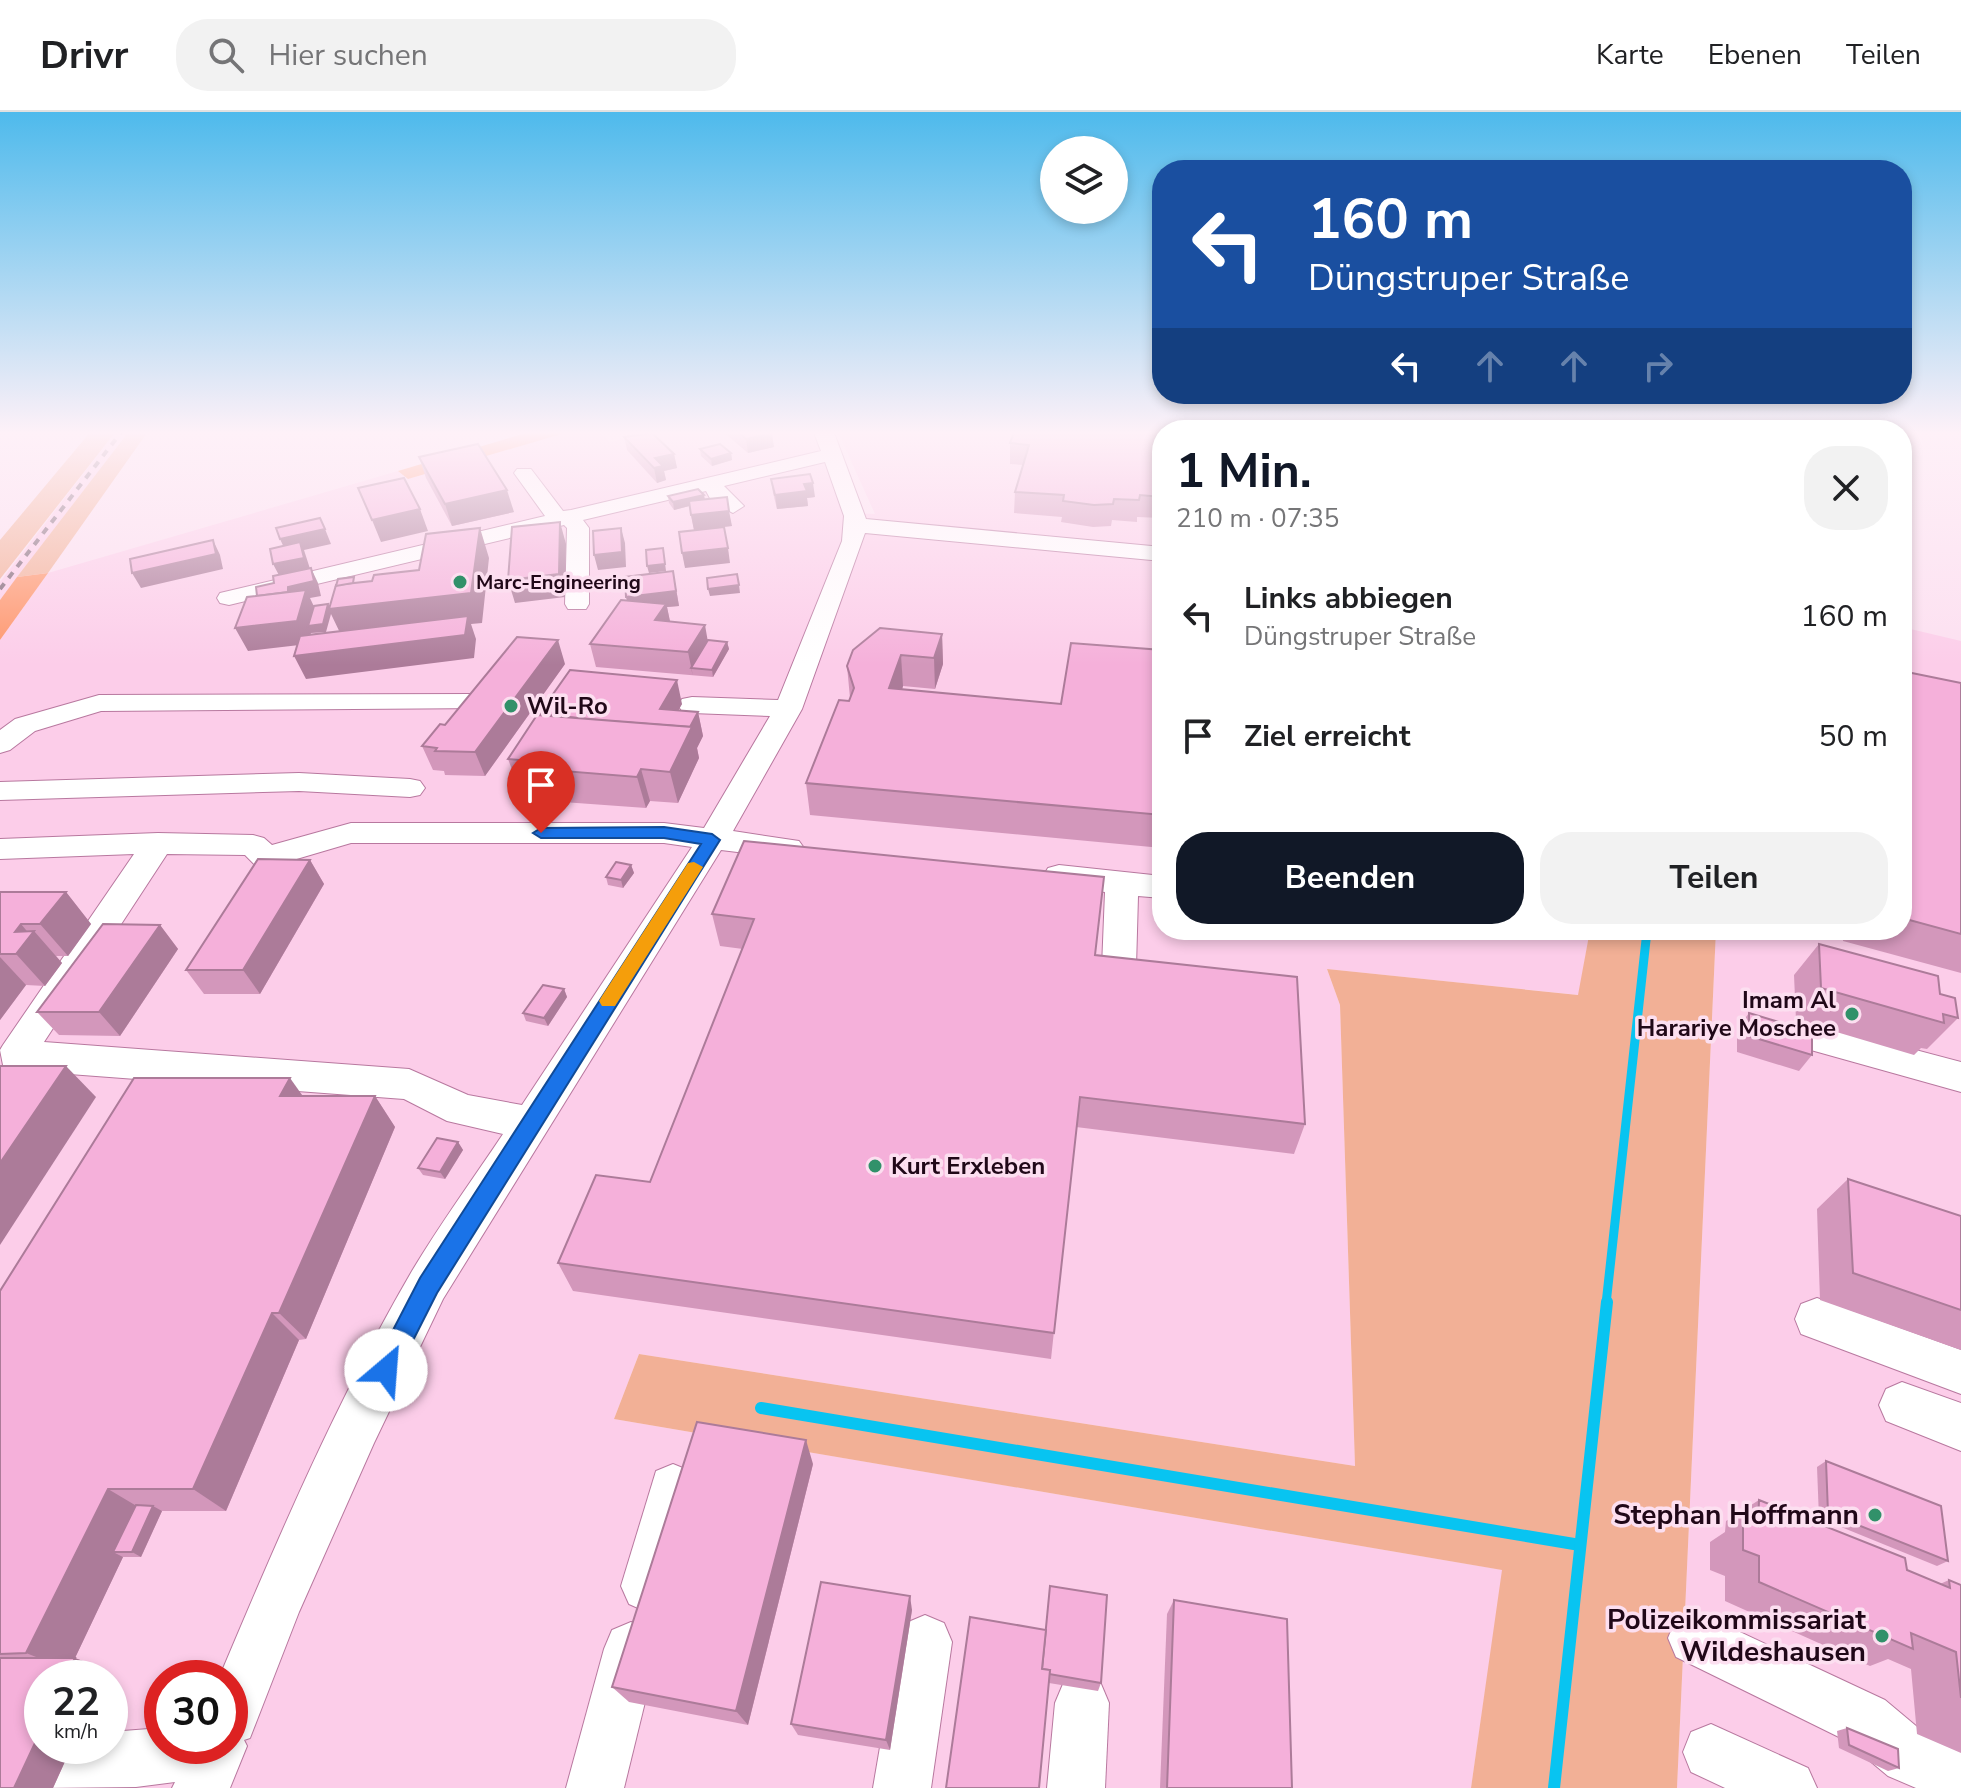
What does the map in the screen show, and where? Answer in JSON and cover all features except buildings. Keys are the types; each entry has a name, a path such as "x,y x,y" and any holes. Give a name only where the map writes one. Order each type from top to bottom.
{"street":[{"path":"555,508 578,528 577,604"},
{"path":"229,598 604,508"},
{"path":"248,1674 357,1426 428,1285 712,840 788,709 848,555 855,516 852,508"},
{"path":"854,525 1152,553"},
{"path":"458,727 495,680"},
{"path":"0,744 25,725 99,703 478,702"},
{"path":"692,705 788,709"},
{"path":"388,833 410,788 429,763"},
{"path":"0,791 299,782 410,788"},
{"path":"0,849 158,843 253,845 266,857 351,833 664,833 823,851"},
{"path":"158,843 16,1055 409,1084 461,1110 530,1123"},
{"path":"1028,873 1152,886"},
{"path":"1119,967 1122,883"},
{"path":"1806,1035 1961,1077"},
{"path":"1817,1319 1961,1372"},
{"path":"1902,1405 1961,1427"},
{"path":"595,1788 673,1488"},
{"path":"1695,1638 1865,1720 1908,1756 1961,1779"},
{"path":"902,1788 925,1642"},
{"path":"1076,1788 1082,1703"},
{"path":"1711,1752 1788,1788"},
{"path":"67,1788 78,1761 144,1758"}],"shaded area":[{"path":"27,508 56,508 0,579 0,540"},
{"path":"57,508 70,508 0,600 0,582"},
{"path":"70,508 94,508 48,573 17,577"},
{"path":"270,508 845,508 847,513 875,514 872,508 1152,508 1152,940 1588,940 1579,995 1327,969 1340,1005 1355,1466 639,1354 614,1419 1503,1570 1471,1788 0,1788 0,640 48,573"},
{"path":"48,573 0,640 0,600 17,577"},
{"path":"1912,629 1961,641 1961,1788 1677,1788 1716,940 1912,940"},
{"path":"1588,940 1716,940 1677,1788 1471,1788 1502,1570 614,1419 639,1354 1355,1466 1340,1005 1327,969 1578,995"}],"waterway":[{"path":"1606,1304 1646,940"},
{"path":"1554,1788 1607,1302"},
{"path":"761,1408 1580,1545"}],"railway":[{"path":"0,589 62,508"}],"slow traffic":[{"path":"608,1001 694,867"}],"place":[{"name":"Marc-Engineering","path":"460,582"},
{"name":"Wil-Ro","path":"511,706"},
{"name":"Imam Al Harariye Moschee","path":"1852,1014"},
{"name":"Kurt Erxleben","path":"875,1166"},
{"name":"Stephan Hoffmann","path":"1875,1515"},
{"name":"Polizeikommissariat Wildeshausen","path":"1882,1636"}],"route":[{"path":"386,1370 428,1285 712,840 664,833 541,833"}]}
